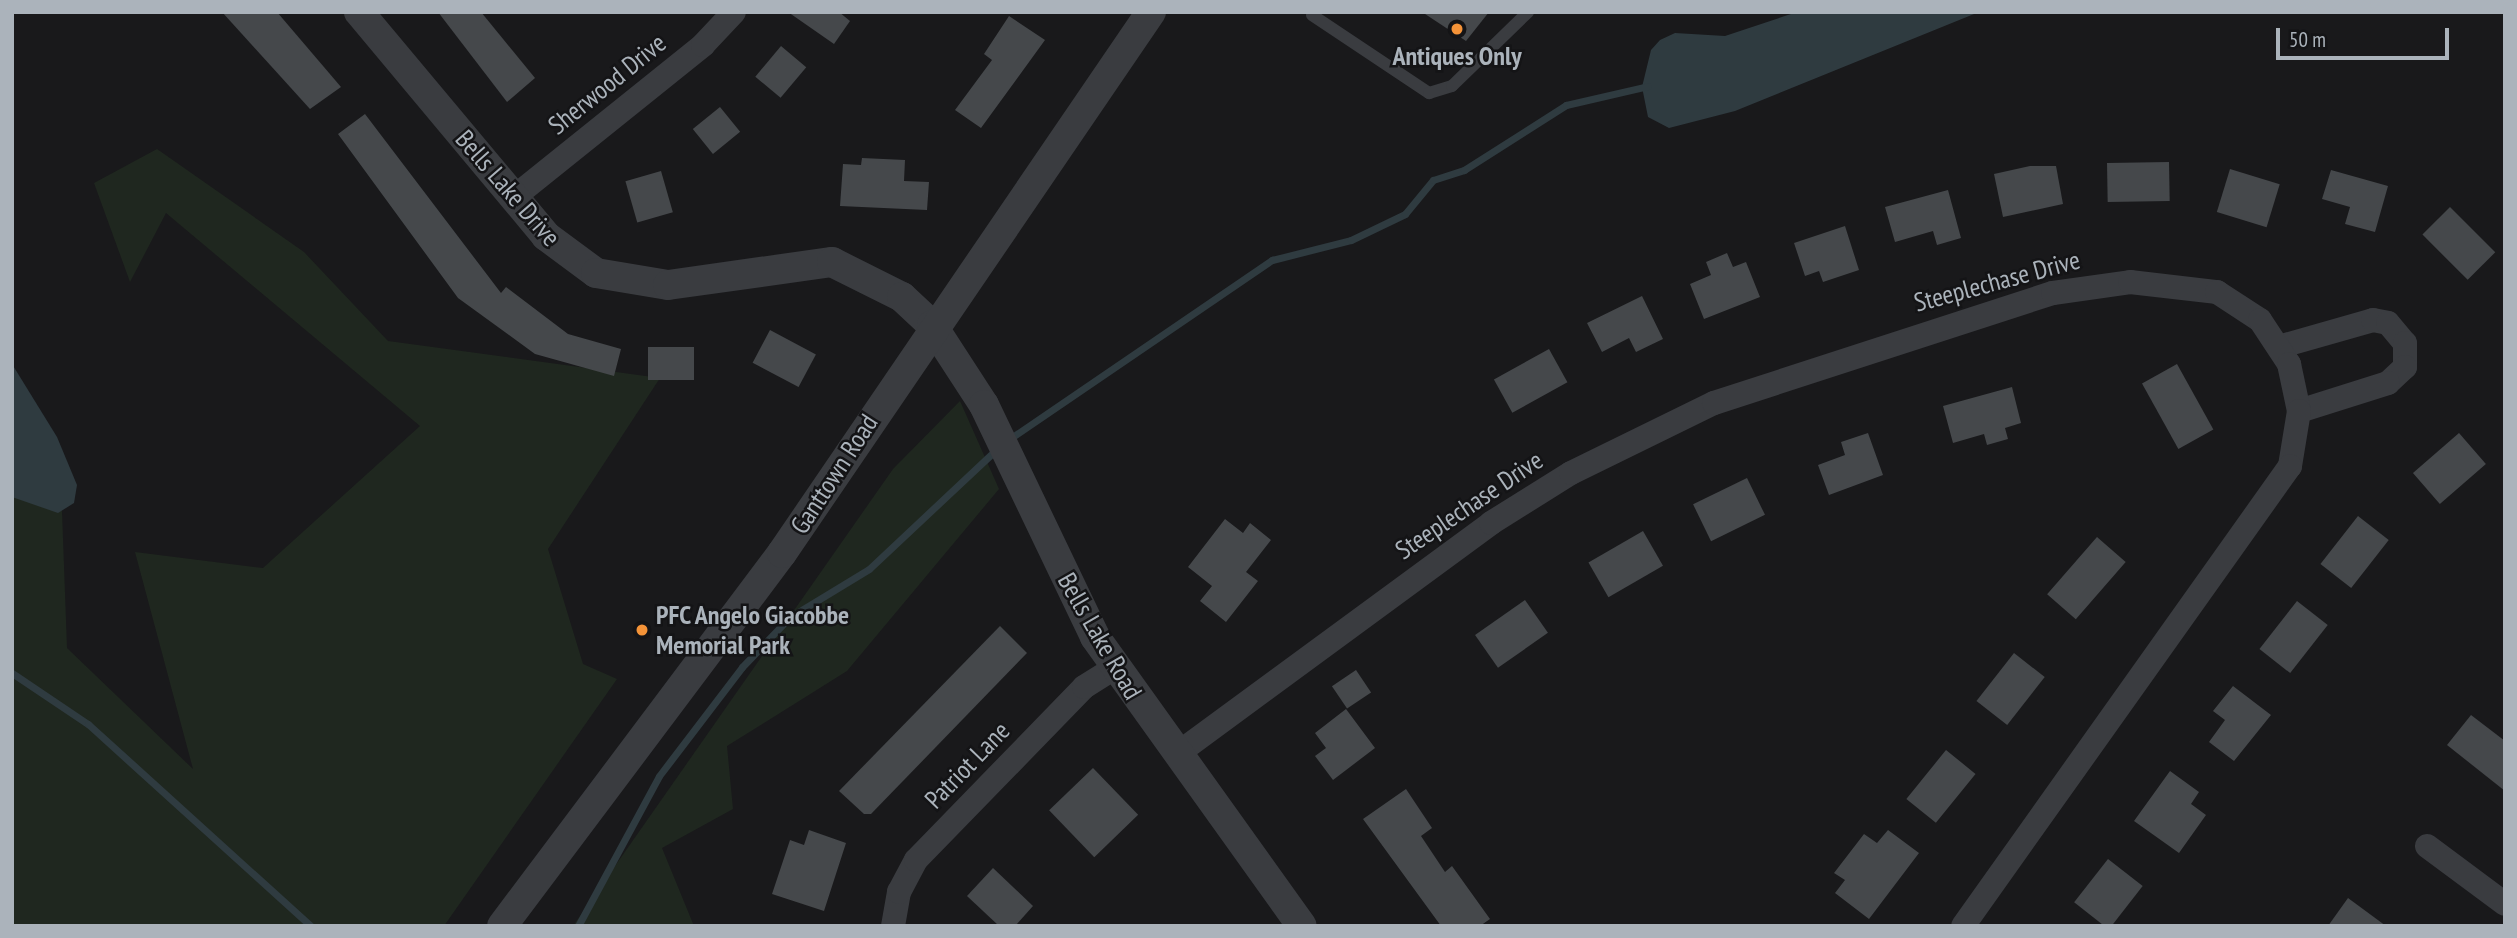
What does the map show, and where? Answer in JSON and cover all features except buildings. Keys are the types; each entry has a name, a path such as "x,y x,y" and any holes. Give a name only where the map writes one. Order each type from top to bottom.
{"street":[{"name":"Bells Lake Drive","path":"359,12 513,198 571,258 621,282 688,284 780,265 832,262 902,297 932,326"},
{"name":"Sherwood Drive","path":"513,198 703,45 734,12"},
{"name":"Ganttown Road","path":"502,926 782,553 932,326 1151,12"},
{"name":"Steeplechase Drive","path":"1177,754 1532,496 1669,424 1774,380 2020,301 2130,282 2217,292 2242,305 2282,346 2299,411 2294,455 2277,492 1964,926"},
{"path":"2282,346 2373,320 2388,323 2405,343 2404,367 2388,383 2299,411"},
{"name":"Bells Lake Road","path":"932,326 994,426 1115,668 1302,926"},
{"name":"Patriot Lane","path":"894,926 899,892 916,860 1084,687 1115,668"},
{"path":"2427,846 2505,904"}],"lane":[{"path":"1312,15 1429,93 1452,86 1528,12"}],"shaded area":[{"path":"1797,12 1979,12 1735,111 1669,128 1648,117 1642,87 1651,50 1660,40 1675,33 1725,36"},
{"path":"157,149 304,252 388,341 660,378 548,549 583,664 617,679 444,926 12,926 12,476 62,511 67,648 193,769 135,552 263,568 420,426 166,213 130,282 94,183"},
{"path":"12,364 57,437 77,485 74,503 58,513 12,497"},
{"path":"960,401 999,489 847,671 727,746 733,809 662,848 694,926 573,926 893,469"}],"waterway":[{"path":"1008,440 1272,260 1351,240 1405,214 1433,180 1464,170 1566,105 1648,86"},
{"path":"578,926 659,776 742,667 790,617 869,569 998,448"},
{"path":"12,673 88,724 311,926"}],"place":[{"name":"Antiques Only","path":"1457,29"},
{"name":"PFC Angelo Giacobbe Memorial Park","path":"642,630"}]}
